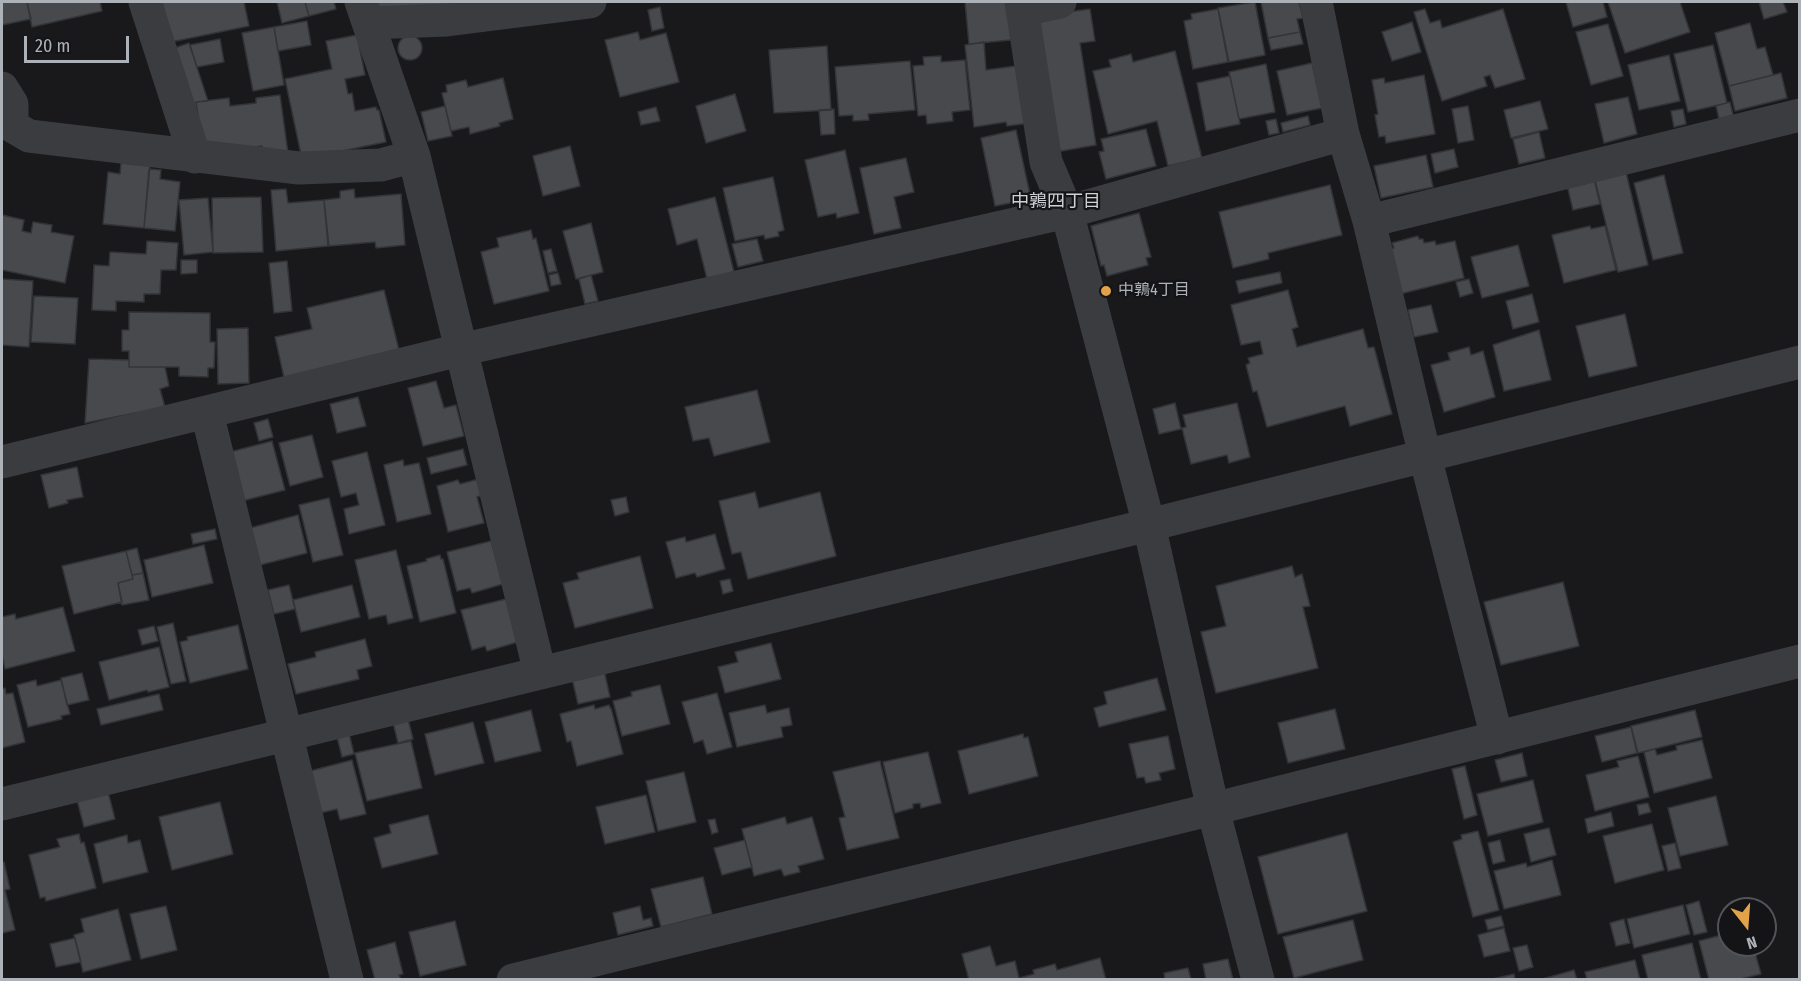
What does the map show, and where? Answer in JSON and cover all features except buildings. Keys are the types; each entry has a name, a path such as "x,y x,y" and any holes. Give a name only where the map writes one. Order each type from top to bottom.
{"street":[{"path":"145,2 195,157"},
{"path":"540,673 414,156 365,12 447,20 590,2"},
{"path":"1060,2 1022,6 1046,162 1067,212 1149,525 1214,810 1258,980"},
{"path":"1316,2 1343,134 1369,221 1425,456 1497,738"},
{"path":"2,88 12,104 12,126 28,136 299,168 381,165 414,156"},
{"path":"1369,221 1800,115"},
{"path":"2,462 460,350 1067,212 1343,134"},
{"path":"2,804 1149,525 1800,362"},
{"path":"207,413 347,980"},
{"path":"513,980 1214,810 1800,661"}],"place":[{"name":"中鶉4丁目","path":"1106,291"}],"district":[{"name":"中鶉四丁目","path":"1056,202"}]}
